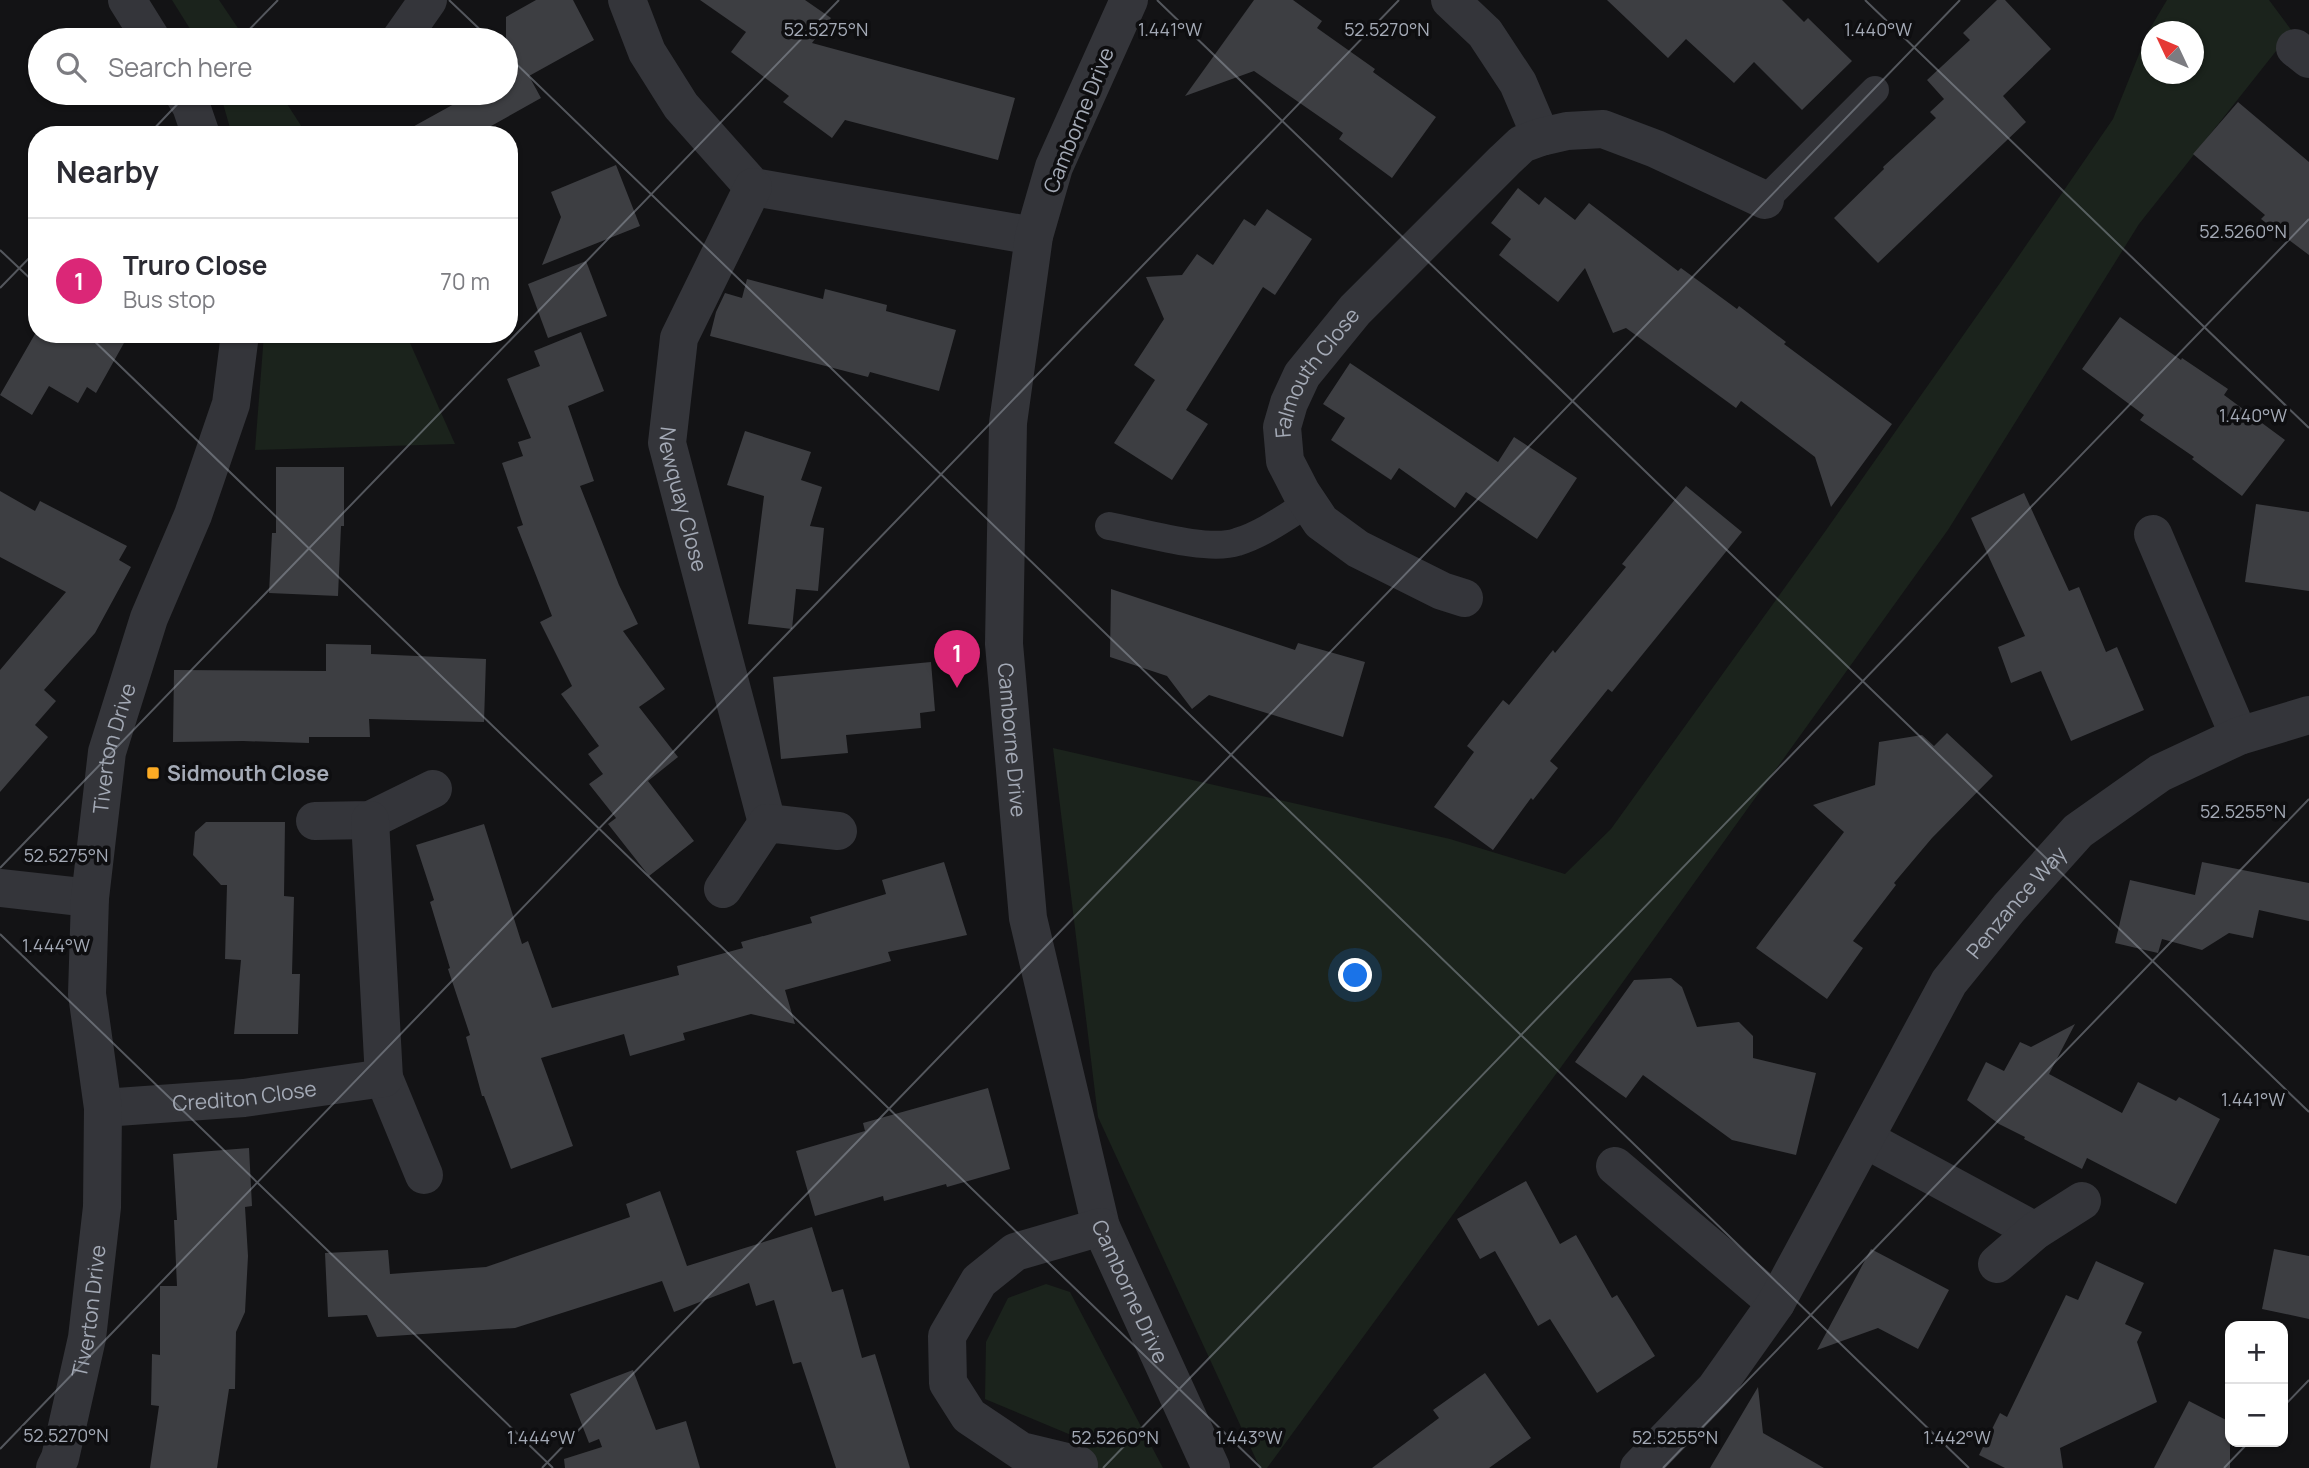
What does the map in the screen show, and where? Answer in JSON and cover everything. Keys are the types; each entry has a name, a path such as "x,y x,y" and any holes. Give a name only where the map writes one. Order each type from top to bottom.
{"street":[{"path":"127,0 144,28"},
{"path":"627,0 647,52 681,106 753,187 1034,236"},
{"name":"Camborne Drive","path":"1129,0 1054,167 1034,236 1008,424 1004,644 1028,918 1101,1227 1211,1468"},
{"path":"1450,0 1485,33 1518,83 1541,136"},
{"path":"407,28 421,2"},
{"path":"190,105 198,126"},
{"name":"Falmouth Close","path":"1464,598 1442,591 1358,549 1321,522 1285,461 1282,427 1302,375 1364,300 1522,144 1541,136 1603,129 1656,149 1765,200"},
{"name":"Newquay Close","path":"753,187 680,338 667,443 767,823"},
{"name":"Tiverton Drive","path":"55,1468 60,1458 87,1338 102,1207 103,1108 87,994 90,898 107,752 149,618 193,514 231,404 239,343"},
{"path":"2153,534 2239,736"},
{"name":"Penzance Way","path":"1639,1468 1715,1389 1776,1303 1949,982 2009,908 2078,831 2160,774 2239,736 2309,715"},
{"path":"315,821 370,820 433,789"},
{"path":"370,820 384,1078 424,1175"},
{"path":"723,889 767,823 838,831"},
{"path":"0,888 90,898"},
{"name":"Crediton Close","path":"103,1108 244,1098 384,1078"},
{"path":"1865,1139 2035,1231"},
{"path":"1615,1166 1776,1303"},
{"path":"1997,1264 2035,1231 2082,1201"},
{"path":"1079,1465 1018,1459 969,1416 948,1383 947,1336 979,1282 1015,1252 1101,1227"}],"lane":[{"path":"1765,200 1875,90"},
{"path":"1109,526 1215,546 1236,543 1264,531 1308,503"}],"shaded area":[{"path":"172,0 219,0 238,28 190,28"},
{"path":"2167,0 2269,0 2292,31 2139,224 1948,530 1597,1018 1267,1468 1260,1468 1098,1117 1053,748 1450,839 1565,874 1611,829 1824,533 2113,119 2141,49 2141,84 2204,84 2204,21 2155,21"},
{"path":"223,105 288,105 301,126 229,126"},
{"path":"263,343 410,343 455,444 255,450"},
{"path":"1046,1284 1070,1292 1163,1468 1084,1468 1083,1440 985,1399 986,1342 1008,1298"}],"building":[{"path":"536,0 573,0 594,40 529,76 541,98 491,126 414,126 452,105 518,105 518,28 506,28 506,17"},
{"path":"700,0 805,0 831,18 812,43 1015,98 998,160 845,120 832,138 783,102 789,96 731,52 746,32"},
{"path":"1254,0 1293,0 1322,21 1317,28 1436,117 1392,178 1339,139 1343,133 1254,71 1185,96"},
{"path":"1607,0 1782,0 1804,22 1808,18 1852,61 1802,110 1754,62 1734,83 1686,39 1668,58"},
{"path":"1997,0 2005,0 2051,49 2003,96 2026,122 1878,263 1834,218 1884,169 1883,167 1936,118 1930,112 1944,99 1927,80 1970,40 1963,33"},
{"path":"2238,102 2309,162 2309,255 2261,219 2265,215 2193,154"},
{"path":"616,165 640,226 542,265 561,217 551,192"},
{"path":"1518,188 1539,205 1545,197 1575,220 1589,203 1678,271 1681,268 1737,309 1739,306 1786,342 1784,344 1892,424 1831,507 1815,457 1741,401 1736,408 1626,328 1613,333 1585,268 1558,302 1499,255 1511,239 1491,223"},
{"path":"1267,209 1312,239 1275,295 1263,287 1186,410 1208,424 1172,480 1114,443 1155,380 1134,365 1164,319 1146,277 1182,275 1197,254 1213,265 1244,219 1255,226"},
{"path":"586,261 607,316 548,338 528,284"},
{"path":"747,279 823,299 825,289 887,305 886,311 956,330 939,391 870,372 868,377 710,336 716,312 725,293 742,298"},
{"path":"2120,317 2228,389 2224,395 2285,440 2242,496 2192,459 2194,457 2140,420 2144,415 2082,369"},
{"path":"581,332 604,391 568,406 594,481 580,486 619,585 638,624 623,631 665,689 639,707 678,757 648,781 694,841 649,876 608,824 616,818 589,784 603,774 588,754 599,746 561,694 572,686 540,622 552,616 517,527 523,525 502,463 523,456 518,442 531,438 507,379 540,366 534,351"},
{"path":"30,343 124,343 96,393 87,387 78,403 49,386 32,415 0,395"},
{"path":"1350,363 1498,462 1514,437 1577,478 1537,539 1466,492 1455,508 1399,468 1391,480 1331,440 1345,418 1323,404"},
{"path":"745,431 811,452 801,480 822,487 810,526 824,528 818,591 796,589 792,629 748,624 764,496 727,485"},
{"path":"276,467 344,467 344,526 341,526 338,596 269,593 272,533 276,533"},
{"path":"1686,486 1742,532 1612,692 1608,689 1550,761 1558,768 1533,800 1531,798 1493,850 1434,807 1474,752 1467,746 1503,700 1509,705 1553,650 1555,653 1626,567 1622,564"},
{"path":"0,491 35,511 40,501 127,546 119,560 131,567 95,633 44,690 56,701 35,725 48,737 0,792 0,670 66,592 0,557"},
{"path":"2024,493 2069,591 2079,587 2106,652 2117,647 2144,710 2071,741 2041,671 2011,683 1998,647 2025,636 1971,518"},
{"path":"2256,504 2309,512 2309,591 2245,582"},
{"path":"1111,589 1295,650 1298,643 1365,662 1343,737 1209,695 1192,709 1167,676 1110,657"},
{"path":"326,644 371,645 371,654 486,659 484,722 369,719 370,737 309,737 309,743 173,742 174,670 326,671"},
{"path":"931,662 935,711 920,713 921,728 846,735 848,753 781,759 773,677"},
{"path":"1947,733 1993,776 1932,838 1894,883 1896,885 1853,941 1863,948 1827,999 1756,948 1844,832 1813,805 1875,785 1879,742 1922,735 1934,746"},
{"path":"206,822 285,822 284,896 294,897 292,974 300,974 298,1034 234,1034 241,960 225,959 227,885 221,885 193,855 195,832"},
{"path":"484,824 522,944 528,941 552,1008 679,975 677,966 743,948 741,942 812,923 810,917 886,894 882,880 944,862 967,935 888,952 891,961 785,990 795,1024 751,1014 683,1033 685,1040 630,1056 624,1034 541,1058 573,1146 511,1169 482,1096 466,1037 470,1035 448,969 450,968 430,902 434,900 416,845"},
{"path":"2202,862 2309,883 2309,921 2259,910 2253,938 2229,933 2202,950 2162,939 2158,953 2115,943 2130,880 2195,895"},
{"path":"1671,978 1682,987 1697,1027 1739,1022 1753,1036 1753,1058 1816,1073 1796,1155 1732,1140 1643,1075 1626,1098 1575,1062 1634,980"},
{"path":"2075,1024 2049,1074 2122,1113 2138,1082 2176,1101 2179,1097 2220,1119 2176,1204 2087,1158 2082,1169 1999,1124 1967,1100 1986,1062 2004,1071 2020,1042 2031,1047"},
{"path":"988,1088 1010,1169 884,1201 883,1196 815,1216 796,1151 865,1131 863,1123"},
{"path":"249,1148 252,1206 245,1207 248,1256 245,1312 236,1332 235,1389 229,1389 217,1468 150,1468 159,1406 151,1405 152,1354 160,1355 160,1286 177,1286 173,1154"},
{"path":"1526,1181 1560,1244 1576,1235 1612,1298 1617,1295 1655,1356 1597,1393 1550,1319 1538,1326 1495,1251 1480,1259 1457,1219"},
{"path":"660,1191 687,1266 812,1227 832,1292 843,1289 862,1358 875,1354 910,1468 836,1468 801,1362 793,1364 774,1300 756,1306 749,1283 674,1312 662,1281 515,1328 377,1337 367,1315 328,1317 325,1253 388,1250 390,1274 486,1267 630,1217 626,1204"},
{"path":"1871,1249 1949,1290 1918,1349 1878,1328 1817,1350"},
{"path":"2274,1249 2309,1256 2309,1319 2262,1309"},
{"path":"2096,1261 2144,1283 2125,1324 2142,1332 2137,1342 2157,1402 2060,1448 2063,1468 2005,1468 1979,1455 2000,1413 2007,1417 2066,1295 2078,1300"},
{"path":"633,1370 656,1430 686,1421 700,1468 565,1468 564,1459 602,1447 599,1439 589,1443 570,1394"},
{"path":"1485,1373 1531,1438 1489,1468 1372,1468 1439,1418 1433,1410"},
{"path":"1758,1387 1763,1433 1824,1468 1710,1468"},
{"path":"2189,1401 2225,1419 2225,1447 2230,1447 2230,1468 2154,1468"}],"place":[{"name":"Truro Close","path":"957,688"},
{"name":"Sidmouth Close","path":"153,773"}]}
